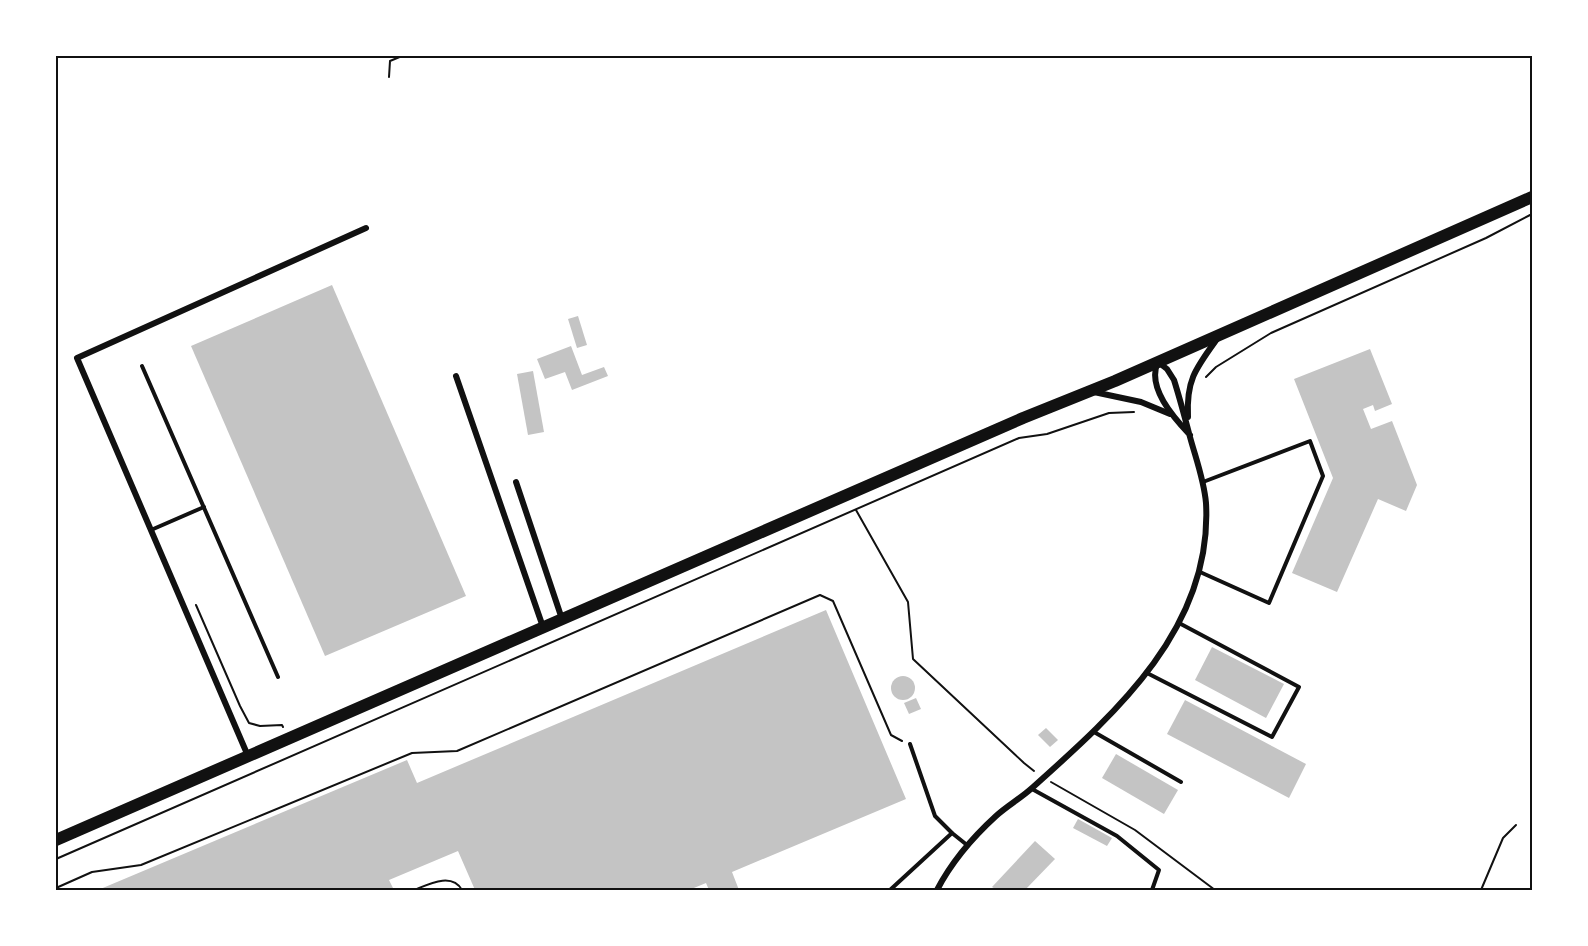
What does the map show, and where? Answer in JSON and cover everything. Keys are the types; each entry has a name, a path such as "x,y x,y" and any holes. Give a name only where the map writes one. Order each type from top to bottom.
{"main road":[{"path":"56,840 1023,418 1219,336 1533,197"}],"street":[{"path":"248,756 77,358 366,228"},
{"path":"1190,435 1188,387 1196,369 1219,336"},
{"path":"937,891 944,876 968,845 997,815 1032,789 1094,732 1127,699 1158,659 1178,622 1200,572 1206,518 1203,482 1190,435 1174,380 1167,369 1158,362 1155,373 1157,386 1170,414 1190,435"},
{"path":"456,376 543,627"},
{"path":"1089,392 1142,402 1170,414"},
{"path":"516,482 562,619"}],"lane":[{"path":"142,366 278,677"},
{"path":"1200,572 1269,603 1323,476 1310,441 1203,482"},
{"path":"150,530 204,507"},
{"path":"1147,672 1272,737 1299,687 1178,622"},
{"path":"1094,732 1181,782"},
{"path":"910,744 935,816 952,834 968,845"},
{"path":"1032,789 1117,836 1159,870 1152,891"},
{"path":"890,891 952,834"}],"path":[{"path":"389,77 390,61 402,56"},
{"path":"1201,383 1216,367 1271,333 1486,238 1533,214"},
{"path":"56,859 1019,438 1047,434 1109,413 1140,411"},
{"path":"849,494 908,602 914,659 1024,764 1135,830 1215,891"},
{"path":"56,888 92,872 141,865 412,753 457,751 820,594 833,601 891,735 910,744"},
{"path":"193,600 249,723 260,726 282,725 295,754"},
{"path":"1481,891 1503,838 1516,825"},
{"path":"414,891 436,881 452,881 460,886 462,891"}],"building":[{"path":"332,285 466,596 325,656 191,346"},
{"path":"578,316 587,345 577,348 568,319"},
{"path":"571,346 582,375 604,367 608,376 572,390 565,372 545,379 537,359"},
{"path":"1370,349 1392,404 1375,411 1373,405 1363,409 1371,429 1392,421 1417,485 1406,511 1378,499 1337,592 1292,573 1333,478 1294,379"},
{"path":"533,371 544,432 528,435 517,374"},
{"path":"826,610 906,799 732,872 739,890 709,890 706,883 689,890 475,890 458,851 389,880 394,890 98,890 407,760 417,783"},
{"path":"1212,647 1284,684 1266,718 1195,680"},
{"path":"903,676 912,679 915,688 912,697 903,700 894,697 891,688 894,679"},
{"path":"916,698 921,709 909,714 904,703"},
{"path":"1185,700 1306,764 1289,798 1167,734"},
{"path":"1046,728 1058,740 1050,747 1038,735"},
{"path":"1116,754 1178,790 1164,814 1102,778"},
{"path":"1078,819 1112,838 1107,846 1073,828"},
{"path":"1035,841 1055,859 1025,890 997,890 992,887"}]}
